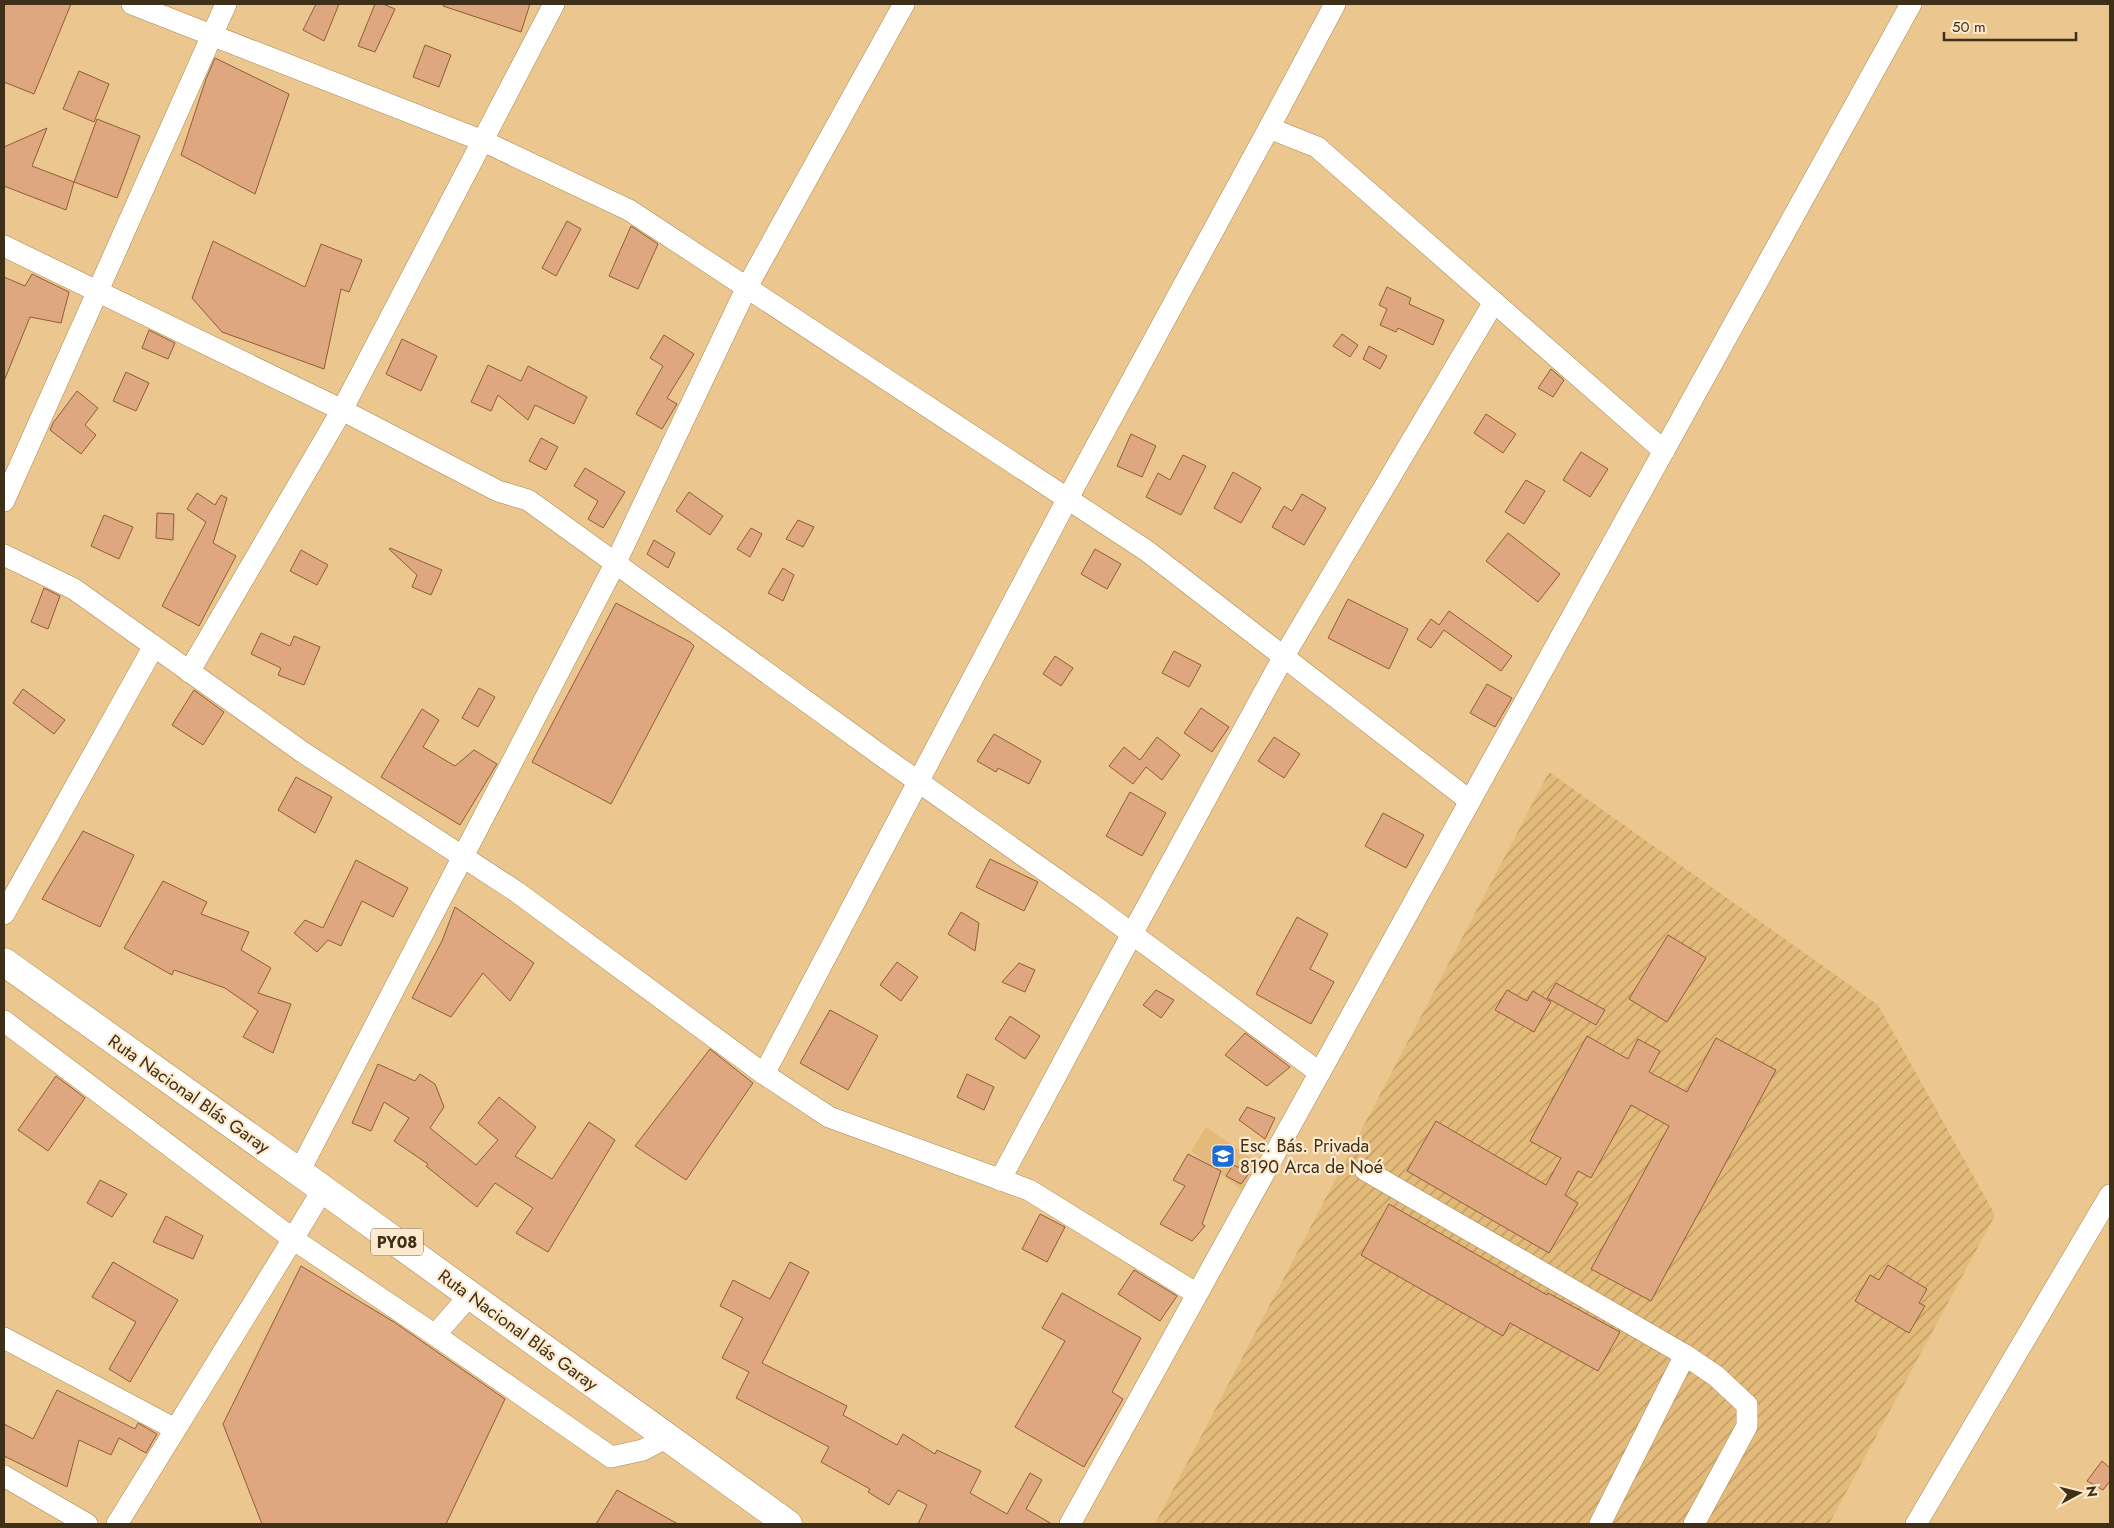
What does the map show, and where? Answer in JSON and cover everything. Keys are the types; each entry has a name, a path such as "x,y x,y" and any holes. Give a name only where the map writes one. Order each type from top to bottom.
{"highway":[{"name":"Ruta Nacional Blás Garay","path":"4,962 300,1172 788,1524"}],"street":[{"path":"132,4 483,141 629,210 1147,551 1470,801"},
{"path":"4,501 226,4"},
{"path":"189,672 342,410 554,4"},
{"path":"300,1172 615,564 747,287 904,4"},
{"path":"764,1074 1068,498 1335,4"},
{"path":"1070,1524 1911,4"},
{"path":"1269,128 1317,147 1664,451"},
{"path":"4,246 342,410 498,490 528,500 1132,934 1320,1073"},
{"path":"1000,1180 1284,656 1494,302"},
{"path":"4,555 74,589 301,751 517,892 764,1074 829,1117 1029,1190 1197,1294"},
{"path":"4,914 154,646"},
{"path":"4,1021 294,1239 611,1456 642,1450 667,1437"},
{"path":"1365,1170 1685,1355 1716,1376 1747,1405 1747,1426 1694,1524"},
{"path":"117,1524 323,1189"},
{"path":"1916,1524 2110,1195"},
{"path":"435,1335 470,1295"},
{"path":"4,1338 175,1429"},
{"path":"1600,1524 1685,1355"},
{"path":"4,1476 87,1524"}],"shaded area":[{"path":"1549,772 1878,1005 1995,1215 1829,1524 1155,1524"},
{"name":"Esc. Bás. Privada 8190 Arca de Noé","path":"1206,1127 1255,1161 1242,1190 1191,1151"}],"building":[{"path":"4,4 71,4 34,94 4,82"},
{"path":"316,4 339,4 324,41 303,30"},
{"path":"375,4 383,4 395,9 375,52 358,46"},
{"path":"444,4 530,4 521,32 443,6"},
{"path":"425,45 451,55 439,87 413,77"},
{"path":"215,58 289,94 255,194 181,155 206,79"},
{"path":"79,71 109,84 94,122 63,109"},
{"path":"97,119 140,136 117,198 74,182"},
{"path":"47,128 32,166 74,182 66,210 4,186 4,147"},
{"path":"567,221 581,229 556,276 542,268"},
{"path":"631,226 658,244 638,289 609,276"},
{"path":"213,241 305,287 321,244 362,260 349,292 341,289 324,369 222,332 192,298"},
{"path":"32,274 69,292 61,323 30,317 4,381 4,277 25,286"},
{"path":"1387,287 1411,298 1409,304 1444,320 1433,345 1398,328 1396,332 1380,325 1387,309 1379,305"},
{"path":"149,330 175,343 168,359 142,348"},
{"path":"1342,334 1358,345 1350,357 1333,346"},
{"path":"664,335 694,354 667,398 677,404 662,429 636,414 663,366 650,358"},
{"path":"402,339 437,356 421,391 386,374"},
{"path":"1369,346 1387,356 1380,369 1363,359"},
{"path":"488,365 521,381 528,366 587,397 574,424 535,405 528,420 498,395 491,411 471,402"},
{"path":"1551,369 1564,380 1553,397 1538,388"},
{"path":"126,372 149,383 136,411 113,401"},
{"path":"77,391 98,408 85,425 96,435 81,454 50,430 53,423"},
{"path":"1486,414 1516,434 1503,453 1474,433"},
{"path":"1131,434 1156,446 1142,477 1117,466"},
{"path":"541,438 558,447 546,470 529,461"},
{"path":"1581,452 1608,469 1590,497 1563,480"},
{"path":"1183,455 1206,466 1181,515 1146,497 1158,473 1170,480"},
{"path":"585,468 625,492 603,528 588,519 598,501 574,486"},
{"path":"1233,472 1261,488 1241,523 1214,508"},
{"path":"1526,480 1545,491 1524,524 1505,512"},
{"path":"689,492 723,516 710,535 676,511"},
{"path":"197,493 215,505 221,495 227,498 213,543 236,556 199,626 162,606 206,522 187,509"},
{"path":"1302,494 1326,508 1304,545 1272,527 1284,506 1292,511"},
{"path":"157,513 174,514 173,540 156,538"},
{"path":"104,515 133,527 119,559 91,546"},
{"path":"798,520 814,527 803,547 786,539"},
{"path":"751,528 762,534 750,557 737,549"},
{"path":"1508,533 1560,574 1538,602 1486,561"},
{"path":"654,540 675,553 668,568 647,554"},
{"path":"390,548 442,570 431,595 412,587 417,575"},
{"path":"1095,549 1121,564 1107,589 1081,574"},
{"path":"301,550 328,565 317,585 290,571"},
{"path":"783,568 794,575 783,601 768,593"},
{"path":"44,588 60,596 48,629 31,622"},
{"path":"1348,599 1408,629 1389,669 1328,638"},
{"path":"616,603 690,642 694,646 611,804 532,762"},
{"path":"1449,611 1512,656 1501,671 1444,630 1431,648 1417,639 1431,619 1439,625"},
{"path":"261,633 290,646 294,636 320,647 304,685 278,675 281,668 251,654"},
{"path":"1174,651 1201,665 1189,687 1162,673"},
{"path":"1055,656 1073,668 1061,686 1043,674"},
{"path":"1487,684 1512,698 1495,727 1470,713"},
{"path":"479,688 495,697 478,727 462,718"},
{"path":"23,689 65,720 54,734 13,703"},
{"path":"194,690 224,712 203,745 172,725"},
{"path":"1201,708 1229,727 1212,752 1184,733"},
{"path":"422,709 439,720 423,747 455,766 474,750 497,764 460,825 381,777"},
{"path":"994,734 1041,761 1029,784 998,768 996,772 977,761"},
{"path":"1157,737 1180,755 1162,780 1146,767 1133,784 1109,766 1124,747 1140,760"},
{"path":"1274,737 1300,754 1284,778 1258,761"},
{"path":"296,777 332,797 315,833 278,810"},
{"path":"1130,792 1166,813 1142,856 1106,836"},
{"path":"1383,813 1424,835 1406,868 1365,846"},
{"path":"83,831 134,855 100,927 42,899"},
{"path":"990,859 1038,882 1024,911 976,887"},
{"path":"356,860 408,888 393,917 362,901 341,946 328,940 317,952 294,933 305,920 323,928"},
{"path":"163,881 207,902 201,914 249,932 241,950 271,968 258,993 291,1004 273,1053 243,1037 258,1011 225,988 174,970 172,975 124,948"},
{"path":"455,907 534,963 510,1001 483,973 451,1017 412,998 442,941"},
{"path":"961,912 979,923 975,951 948,934"},
{"path":"1297,917 1328,934 1310,969 1334,982 1311,1024 1256,994"},
{"path":"1668,935 1706,958 1667,1022 1629,999"},
{"path":"897,962 918,977 901,1001 880,985"},
{"path":"1019,963 1035,970 1025,992 1002,982"},
{"path":"1556,983 1605,1010 1596,1025 1547,998"},
{"path":"1156,990 1174,1000 1161,1018 1143,1005"},
{"path":"1507,990 1527,1001 1533,991 1551,1002 1534,1032 1495,1010"},
{"path":"830,1010 878,1036 848,1090 800,1063"},
{"path":"1010,1016 1040,1036 1025,1059 995,1039"},
{"path":"1245,1033 1290,1067 1267,1086 1225,1055"},
{"path":"1587,1036 1628,1059 1638,1039 1660,1051 1649,1072 1687,1092 1716,1038 1776,1070 1651,1301 1591,1269 1669,1126 1631,1105 1591,1178 1578,1171 1565,1195 1578,1203 1549,1253 1407,1171 1436,1121 1546,1185 1561,1158 1530,1141"},
{"path":"710,1049 753,1083 686,1180 635,1146"},
{"path":"378,1064 415,1081 420,1074 435,1084 444,1107 430,1128 476,1165 498,1140 478,1123 499,1097 536,1127 515,1156 552,1179 589,1122 615,1140 548,1252 516,1233 533,1208 495,1183 477,1207 426,1166 428,1164 394,1141 409,1118 384,1102 371,1131 352,1123"},
{"path":"967,1074 994,1087 984,1110 957,1097"},
{"path":"56,1076 85,1098 48,1151 18,1130"},
{"path":"1247,1107 1275,1118 1265,1139 1239,1120"},
{"path":"1188,1154 1221,1171 1202,1224 1205,1226 1192,1241 1160,1224 1185,1186 1173,1180"},
{"path":"1233,1165 1250,1172 1241,1184 1226,1176"},
{"path":"100,1180 127,1194 112,1217 87,1203"},
{"path":"1389,1204 1547,1295 1548,1293 1620,1332 1598,1371 1510,1323 1503,1336 1361,1255"},
{"path":"1040,1214 1065,1227 1047,1262 1022,1249"},
{"path":"166,1216 203,1236 193,1259 153,1242"},
{"path":"113,1262 178,1300 130,1382 109,1369 136,1322 92,1297"},
{"path":"790,1262 809,1272 762,1363 847,1406 843,1415 897,1445 903,1434 935,1454 937,1450 981,1471 970,1493 1007,1514 1030,1473 1042,1480 1026,1509 1052,1524 918,1524 927,1505 898,1490 889,1505 868,1492 870,1489 821,1462 829,1447 736,1398 749,1372 722,1358 743,1318 720,1306 733,1280 770,1299"},
{"path":"1888,1265 1927,1289 1919,1303 1925,1306 1909,1333 1855,1301 1870,1275 1879,1280"},
{"path":"301,1266 394,1322 505,1399 446,1524 262,1524 223,1424"},
{"path":"1134,1270 1177,1296 1160,1321 1118,1294"},
{"path":"1062,1293 1141,1338 1112,1392 1123,1399 1084,1467 1015,1427 1065,1341 1042,1328"},
{"path":"57,1390 135,1429 138,1423 157,1434 146,1453 119,1438 111,1455 79,1440 67,1487 4,1456 4,1424 33,1439"},
{"path":"2102,1461 2110,1468 2110,1481 2103,1490 2087,1481"},
{"path":"617,1490 678,1524 596,1524"}],"place":[{"name":"Esc. Bás. Privada 8190 Arca de Noé","path":"1223,1156"}]}
